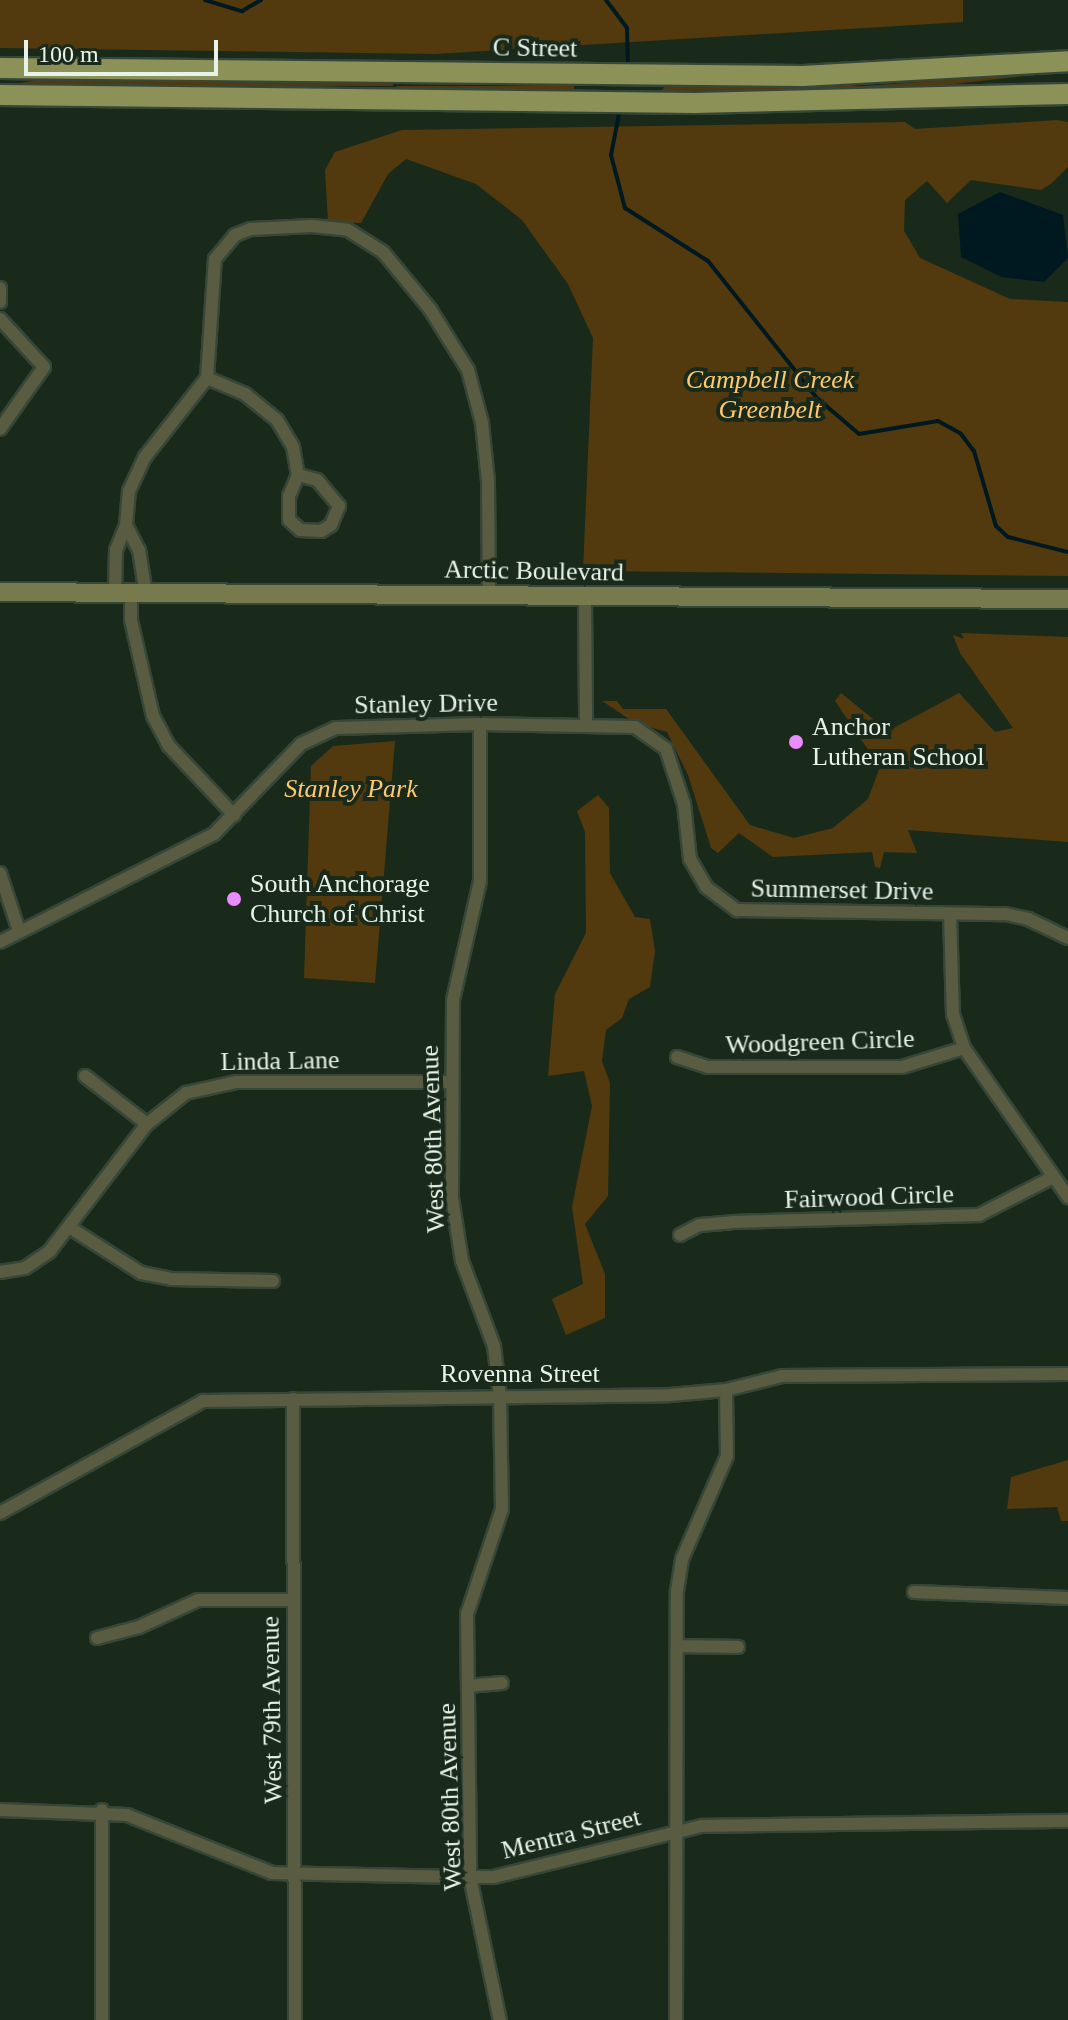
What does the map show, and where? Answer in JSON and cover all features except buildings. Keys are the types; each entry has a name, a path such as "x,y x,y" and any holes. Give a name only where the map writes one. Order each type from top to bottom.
{"main road":[{"name":"C Street","path":"0,68 681,76 877,74 1068,61"},
{"name":"C Street","path":"0,95 695,103 1061,96"},
{"name":"Arctic Boulevard","path":"0,592 1068,599"}],"street":[{"path":"130,594 116,550 126,525 129,491 145,457 207,378 215,259 235,235 251,229 312,226 367,238 430,309 468,370 482,423 488,481 489,596"},
{"path":"0,288 0,302"},
{"path":"0,319 44,367 0,429"},
{"path":"207,378 245,394 277,420 293,447 298,475 289,496 289,520 300,530 321,531 331,525 339,506 317,480 298,475"},
{"path":"126,525 139,550 130,594 131,620 153,716 169,746 234,815"},
{"path":"585,598 586,724"},
{"name":"West 80th Avenue","path":"480,724 480,881 453,1000 451,1082 454,1229 486,1315 500,1396 502,1509 467,1614 470,1877 500,2020"},
{"name":"Stanley Drive","path":"0,942 214,834 301,744 336,728 586,724"},
{"name":"Summerset Drive","path":"586,724 635,727 666,749 684,804 690,859 706,887 737,910 950,914 1028,919 1068,938"},
{"path":"0,873 19,931"},
{"path":"950,914 953,1014 964,1048 1068,1197"},
{"name":"Woodgreen Circle","path":"677,1057 707,1067 902,1067 964,1048"},
{"path":"85,1076 147,1124"},
{"name":"Linda Lane","path":"0,1272 38,1262 72,1229 147,1124 186,1093 209,1085 451,1082"},
{"name":"Fairwood Circle","path":"680,1235 700,1225 732,1222 979,1215 1053,1177"},
{"path":"72,1229 141,1273 171,1279 273,1281"},
{"name":"Rovenna Street","path":"0,1513 203,1401 726,1390 782,1376 1068,1374"},
{"path":"676,2020 677,1646 682,1559 727,1456 726,1390"},
{"name":"West 79th Avenue","path":"293,1399 292,1600 297,1875 295,2020"},
{"path":"914,1592 1068,1598"},
{"path":"97,1638 139,1627 198,1600 292,1600"},
{"path":"677,1646 738,1647"},
{"path":"468,1686 502,1683"},
{"name":"Mentra Street","path":"0,1810 102,1810 152,1823 245,1864 297,1875 470,1877 494,1877 676,1830 827,1822 1068,1821"},
{"path":"102,1810 102,2020"}],"green space":[{"path":"0,0 963,0 963,22 435,54 0,48"},
{"path":"1068,71 900,90 661,91 665,86 864,86"},
{"path":"37,80 393,84 393,86 0,87"},
{"path":"397,86 574,86 574,89 397,89"},
{"name":"Campbell Creek Greenbelt","path":"1058,120 1068,122 1068,167 1052,183 1041,190 971,180 947,203 927,181 905,200 904,231 920,258 1010,299 1068,302 1068,576 583,571 593,338 568,284 522,220 476,184 406,159 388,174 361,223 328,222 325,170 335,152 402,130 905,122 915,129"},
{"path":"961,633 1068,637 1068,842 908,830 917,853 884,852 880,868 875,867 872,852 773,857 739,833 718,853 711,848 688,775 667,732 635,723 602,701 617,701 623,709 666,709 750,825 794,838 833,828 868,799 880,767 835,701 841,693 888,731 959,693 995,732 1013,728 960,653 953,635 964,639"},
{"name":"Stanley Park","path":"395,741 375,983 304,978 311,766 333,746"},
{"path":"598,795 609,808 610,873 635,917 650,919 655,951 650,987 629,999 622,1018 606,1030 602,1061 610,1083 608,1196 585,1224 605,1274 605,1318 566,1335 552,1299 583,1284 572,1207 592,1106 584,1071 548,1076 555,994 586,933 585,832 577,811"},
{"path":"1068,1460 1068,1521 1061,1521 1057,1507 1007,1509 1011,1477"}],"water":[{"path":"1000,192 1063,215 1068,258 1044,282 1001,277 961,257 958,214"}],"waterway":[{"path":"205,0 242,11 261,0"},
{"path":"606,0 627,28 628,69"},
{"path":"620,109 611,155 625,208 708,261 817,398 859,434 938,421 961,434 974,451 996,526 1008,537 1068,552"}],"place":[{"name":"Anchor Lutheran School","path":"796,742"},
{"name":"South Anchorage Church of Christ","path":"234,899"}]}
